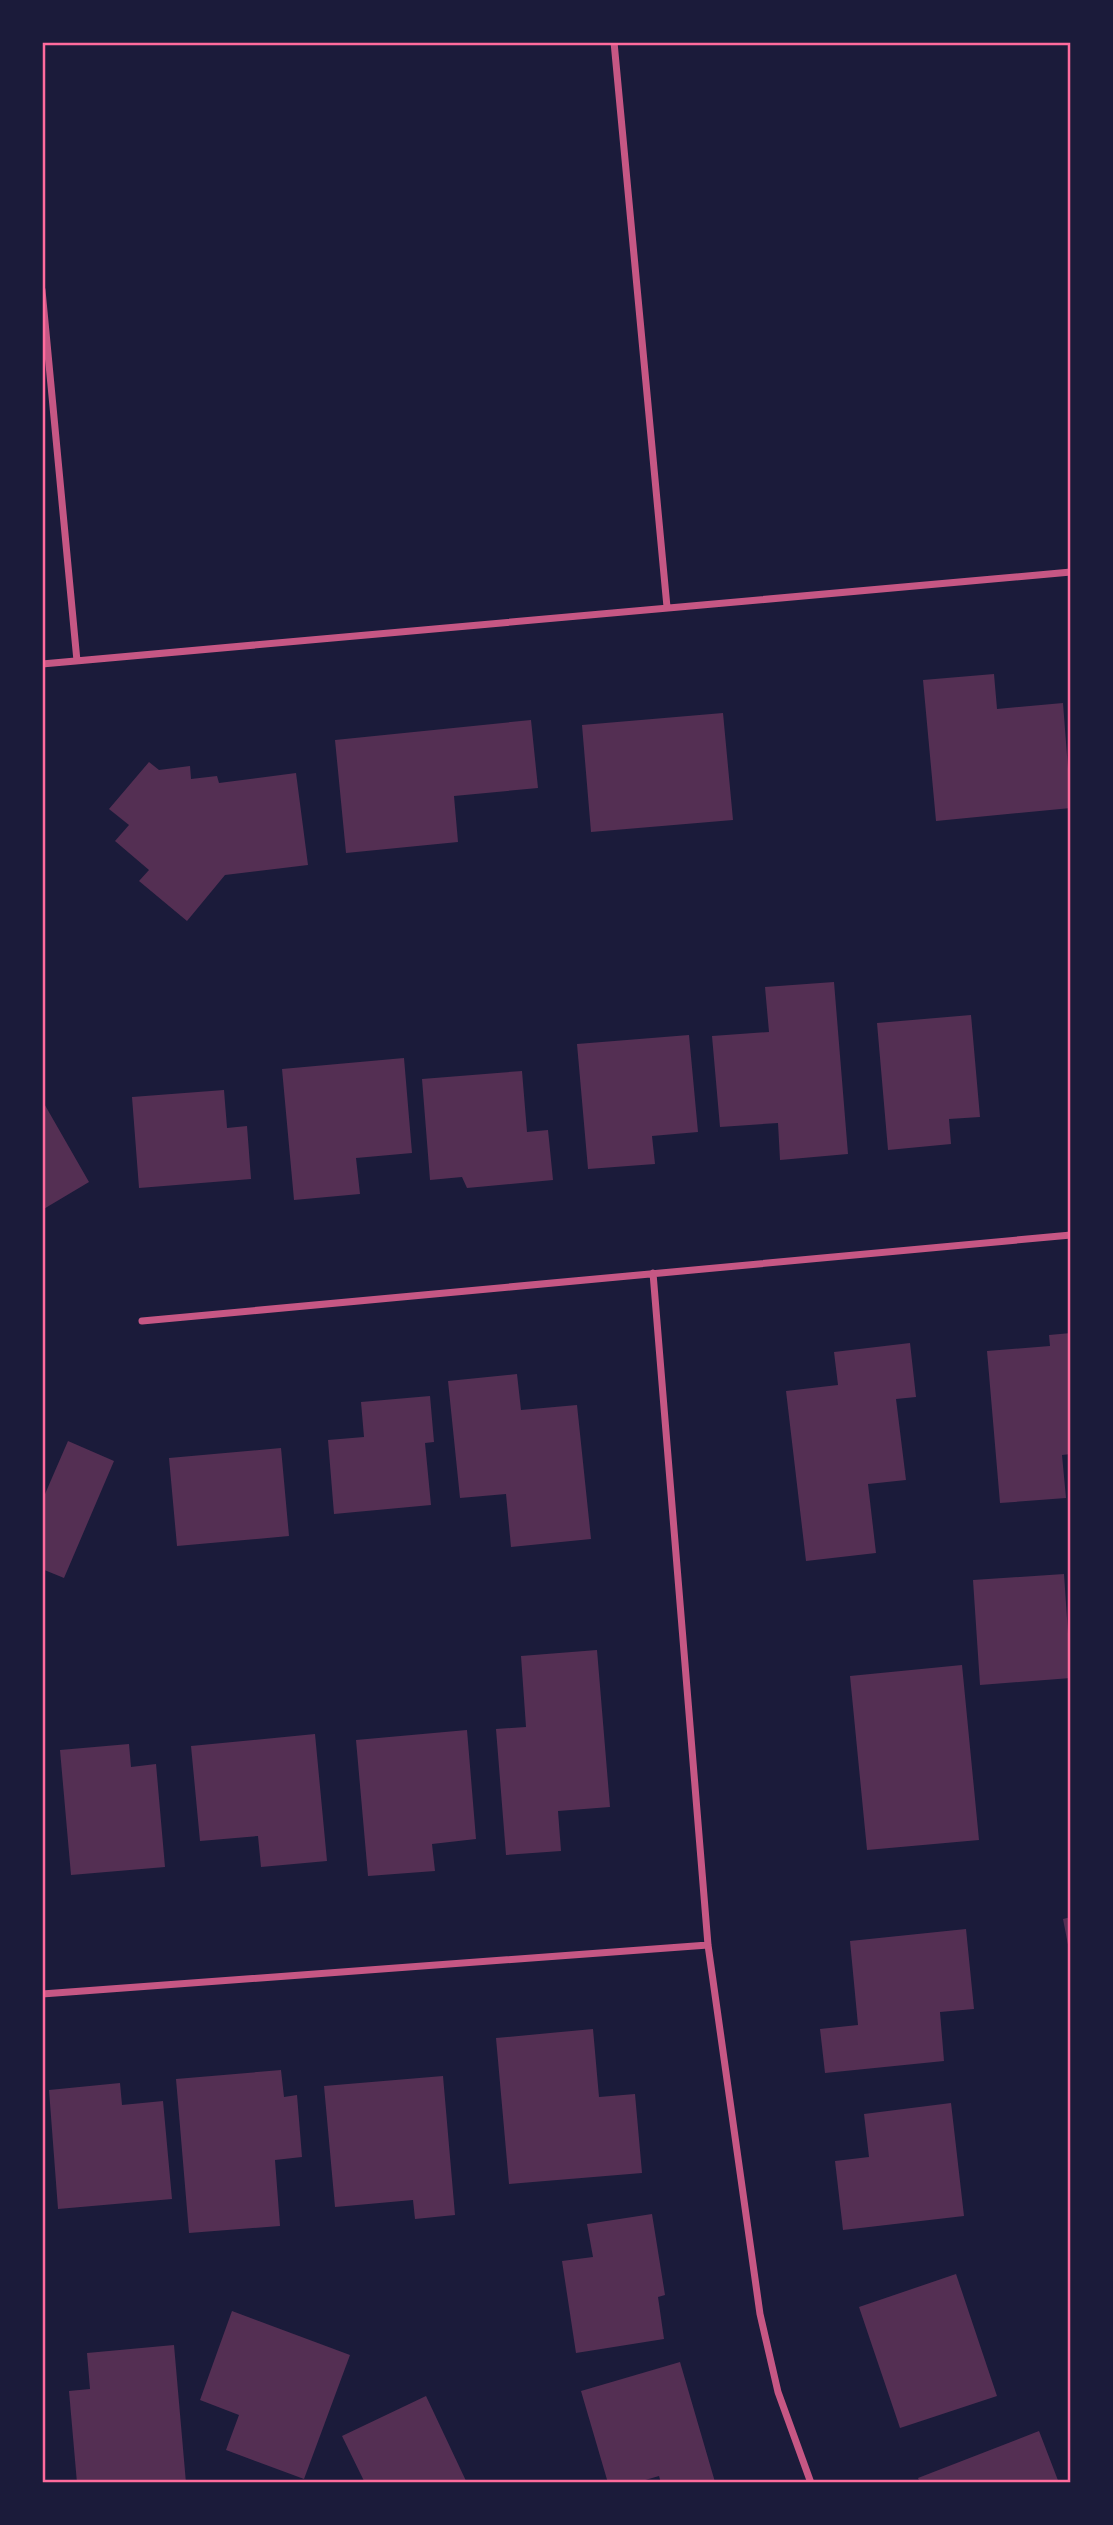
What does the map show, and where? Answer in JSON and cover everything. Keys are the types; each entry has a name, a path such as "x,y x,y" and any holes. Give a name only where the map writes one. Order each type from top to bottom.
{"street":[{"path":"614,42 667,607"},
{"path":"42,290 77,661"},
{"path":"42,664 1071,572"},
{"path":"142,1321 1071,1236"},
{"path":"653,1273 708,1945 760,2314 778,2392 811,2483"},
{"path":"42,1994 708,1945"}],"building":[{"path":"994,674 997,709 1063,703 1071,808 936,821 923,680"},
{"path":"723,713 733,820 591,832 582,725"},
{"path":"531,720 538,788 454,796 458,842 346,853 335,740"},
{"path":"149,762 159,770 190,766 191,779 217,776 219,783 296,773 308,865 225,875 187,921 139,881 149,870 115,841 129,825 109,809"},
{"path":"834,982 848,1154 780,1160 778,1123 720,1127 712,1036 769,1032 765,987"},
{"path":"971,1015 980,1117 949,1119 951,1144 888,1150 877,1023"},
{"path":"689,1035 698,1132 652,1136 655,1164 588,1169 577,1044"},
{"path":"404,1058 412,1153 356,1158 360,1194 294,1200 282,1069"},
{"path":"522,1071 527,1132 548,1130 553,1180 467,1188 462,1177 430,1180 422,1079"},
{"path":"224,1090 227,1128 247,1126 251,1179 139,1188 132,1097"},
{"path":"42,1100 89,1182 42,1210"},
{"path":"1071,1333 1071,1454 1062,1455 1066,1498 1000,1503 987,1351 1050,1346 1049,1335"},
{"path":"910,1343 916,1397 896,1399 906,1480 868,1484 876,1553 806,1561 786,1391 838,1385 834,1352"},
{"path":"517,1374 521,1410 577,1405 591,1539 511,1547 506,1494 460,1498 448,1381"},
{"path":"430,1396 434,1442 425,1443 431,1505 334,1514 328,1440 364,1437 361,1402"},
{"path":"68,1441 114,1461 64,1578 42,1569 42,1493 45,1494"},
{"path":"281,1448 289,1536 177,1546 169,1458"},
{"path":"1064,1574 1071,1678 980,1685 973,1580"},
{"path":"597,1650 610,1807 558,1811 561,1851 506,1855 496,1729 526,1727 521,1656"},
{"path":"962,1665 979,1840 867,1850 850,1676"},
{"path":"467,1730 476,1839 432,1844 435,1871 368,1876 356,1740"},
{"path":"315,1734 327,1861 261,1867 258,1836 200,1841 191,1746"},
{"path":"129,1744 131,1767 156,1764 165,1867 71,1875 60,1750"},
{"path":"1071,1917 1071,1955 1070,1955 1063,1919"},
{"path":"966,1929 974,2009 940,2012 944,2061 825,2073 820,2029 858,2025 850,1941"},
{"path":"593,2029 599,2097 635,2094 642,2173 509,2184 496,2038"},
{"path":"281,2070 284,2097 297,2095 302,2157 275,2160 280,2226 189,2233 176,2079"},
{"path":"443,2076 455,2215 415,2219 413,2200 335,2207 324,2086"},
{"path":"120,2083 122,2105 163,2101 172,2199 58,2209 49,2090"},
{"path":"951,2103 964,2216 843,2230 835,2161 869,2157 864,2114"},
{"path":"652,2214 665,2295 658,2297 664,2339 576,2353 562,2261 593,2257 587,2224"},
{"path":"956,2274 997,2396 900,2428 859,2307"},
{"path":"232,2311 350,2355 304,2479 226,2450 239,2415 200,2400"},
{"path":"174,2345 186,2483 77,2483 69,2391 90,2389 87,2353"},
{"path":"680,2362 715,2482 661,2483 659,2476 635,2483 608,2483 581,2391"},
{"path":"426,2396 467,2483 365,2483 342,2436"},
{"path":"1039,2431 1059,2483 920,2483 918,2478"}]}
